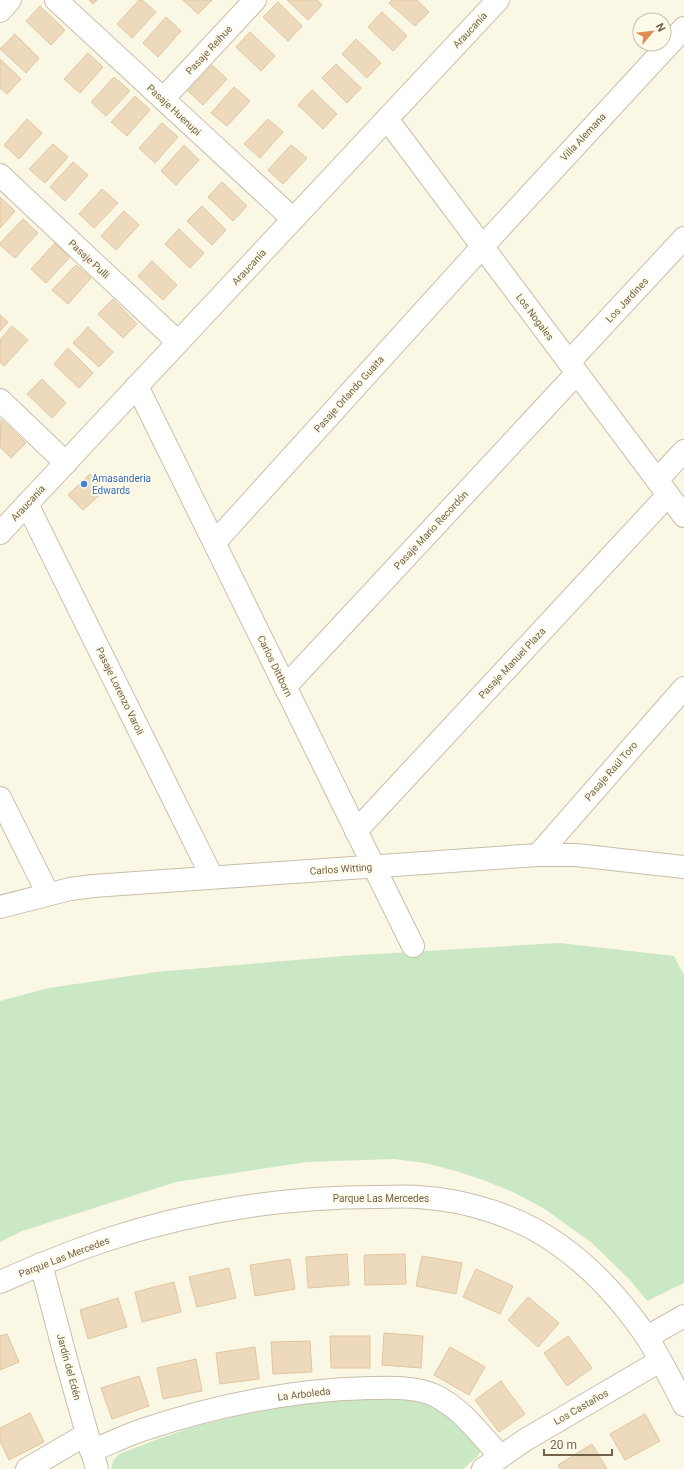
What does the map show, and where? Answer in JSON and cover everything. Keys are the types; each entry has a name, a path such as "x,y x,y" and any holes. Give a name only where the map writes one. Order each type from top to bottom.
{"street":[{"path":"0,11 10,0"},
{"name":"Pasaje Huenupi","path":"56,0 293,219"},
{"name":"Pasaje Reihue","path":"163,99 255,0"},
{"name":"Araucanía","path":"0,533 498,0"},
{"name":"Villa Alemana","path":"482,246 684,28"},
{"name":"Los Nogales","path":"387,119 684,516"},
{"name":"Pasaje Pulli","path":"0,175 178,342"},
{"name":"Los Jardines","path":"573,368 684,238"},
{"name":"Pasaje Orlando Guaita","path":"215,542 482,246"},
{"name":"Pasaje Mario Recordón","path":"285,687 573,368"},
{"name":"Carlos Dittborn","path":"137,386 413,946"},
{"path":"0,400 66,462"},
{"name":"Pasaje Manuel Plaza","path":"356,831 663,487 684,451"},
{"name":"Pasaje Lorenzo Varoli","path":"27,504 212,877"},
{"name":"Pasaje Raúl Toro","path":"538,855 684,688"},
{"path":"0,798 48,894"},
{"name":"Carlos Witting","path":"0,907 70,889 93,886 538,855 583,855 684,867"},
{"name":"Parque Las Mercedes","path":"0,1282 41,1264 104,1241 196,1216 259,1205 290,1201 350,1197 400,1196 442,1199 459,1202 520,1222 558,1244 598,1277 631,1315 647,1337 684,1405"},
{"name":"Jardín del Edén","path":"41,1264 92,1451"},
{"path":"647,1337 684,1316"},
{"name":"Los Castaños","path":"483,1469 525,1440 660,1361"},
{"name":"La Arboleda","path":"27,1469 92,1451 141,1431 223,1408 298,1394 329,1390 385,1388 403,1388 421,1391 436,1396 452,1406 500,1456"}],"green space":[{"path":"560,943 674,956 684,975 684,1283 647,1301 630,1280 591,1242 543,1208 515,1193 456,1171 425,1163 394,1159 307,1162 176,1182 22,1231 0,1242 0,1001 49,988 156,972 343,956"},
{"path":"394,1396 429,1403 459,1423 481,1451 477,1457 463,1469 111,1469 113,1461 119,1454 196,1426 302,1403"}],"building":[{"path":"89,0 97,0 93,4"},
{"path":"139,0 142,0 156,12 132,38 117,24"},
{"path":"183,0 212,0 198,14"},
{"path":"287,0 317,0 322,5 308,20"},
{"path":"392,0 417,0 429,12 415,26 389,3"},
{"path":"278,2 302,26 288,41 263,17"},
{"path":"40,6 65,30 51,45 26,21"},
{"path":"382,12 407,36 393,51 368,27"},
{"path":"166,17 181,31 158,57 143,43"},
{"path":"250,32 275,56 261,71 236,47"},
{"path":"15,34 39,58 26,73 0,49"},
{"path":"356,39 381,63 367,78 342,54"},
{"path":"88,53 103,67 80,93 64,79"},
{"path":"0,59 21,79 7,94 0,88"},
{"path":"336,64 361,88 347,103 322,78"},
{"path":"212,65 227,79 203,105 188,91"},
{"path":"114,77 130,91 106,116 91,102"},
{"path":"234,87 250,101 227,126 211,113"},
{"path":"312,90 337,114 323,129 298,105"},
{"path":"135,96 150,110 127,136 111,122"},
{"path":"27,119 42,133 19,159 4,145"},
{"path":"268,119 283,132 260,158 244,144"},
{"path":"162,123 178,137 155,163 139,148"},
{"path":"53,144 68,157 45,183 29,169"},
{"path":"184,145 199,160 176,185 161,171"},
{"path":"291,145 307,158 283,184 268,170"},
{"path":"73,162 88,175 65,201 50,187"},
{"path":"222,182 247,206 233,221 208,197"},
{"path":"102,189 118,203 94,228 79,214"},
{"path":"0,197 15,211 0,228"},
{"path":"202,206 226,230 212,245 187,221"},
{"path":"124,211 139,225 116,250 101,236"},
{"path":"23,219 38,233 15,258 0,245 0,243"},
{"path":"179,229 204,253 190,268 165,244"},
{"path":"55,243 70,257 46,283 31,269"},
{"path":"152,261 177,285 163,300 138,276"},
{"path":"76,265 91,278 68,304 52,290"},
{"path":"113,299 137,324 123,338 98,314"},
{"path":"0,315 8,322 0,331"},
{"path":"12,326 28,340 4,366 0,362 0,340"},
{"path":"88,327 113,352 99,367 73,343"},
{"path":"68,348 93,373 79,388 54,364"},
{"path":"42,379 66,403 52,418 27,394"},
{"path":"1,419 26,443 11,458 0,447"},
{"path":"90,474 105,490 83,510 68,495"},
{"path":"347,1254 349,1285 308,1288 306,1257"},
{"path":"405,1254 406,1284 365,1285 364,1255"},
{"path":"422,1256 462,1263 456,1294 416,1286"},
{"path":"290,1259 295,1289 255,1296 250,1265"},
{"path":"229,1268 236,1298 197,1307 189,1277"},
{"path":"476,1269 513,1286 500,1314 463,1297"},
{"path":"174,1282 181,1312 142,1322 135,1292"},
{"path":"528,1297 559,1323 538,1347 508,1320"},
{"path":"118,1298 127,1327 88,1339 80,1310"},
{"path":"384,1333 423,1336 421,1368 382,1365"},
{"path":"7,1334 19,1362 0,1370 0,1336"},
{"path":"330,1336 370,1336 370,1368 331,1368"},
{"path":"568,1336 592,1368 567,1386 544,1353"},
{"path":"310,1341 312,1372 273,1374 271,1342"},
{"path":"255,1347 259,1379 220,1384 216,1353"},
{"path":"450,1347 485,1367 469,1395 434,1375"},
{"path":"196,1359 202,1391 163,1399 157,1368"},
{"path":"139,1376 149,1406 112,1419 101,1388"},
{"path":"501,1381 525,1414 499,1432 475,1400"},
{"path":"30,1413 44,1442 9,1460 0,1441 0,1428"},
{"path":"645,1414 660,1441 625,1460 610,1434"},
{"path":"592,1444 607,1469 560,1469 558,1465"}],"place":[{"name":"Amasanderia Edwards","path":"84,484"}]}
